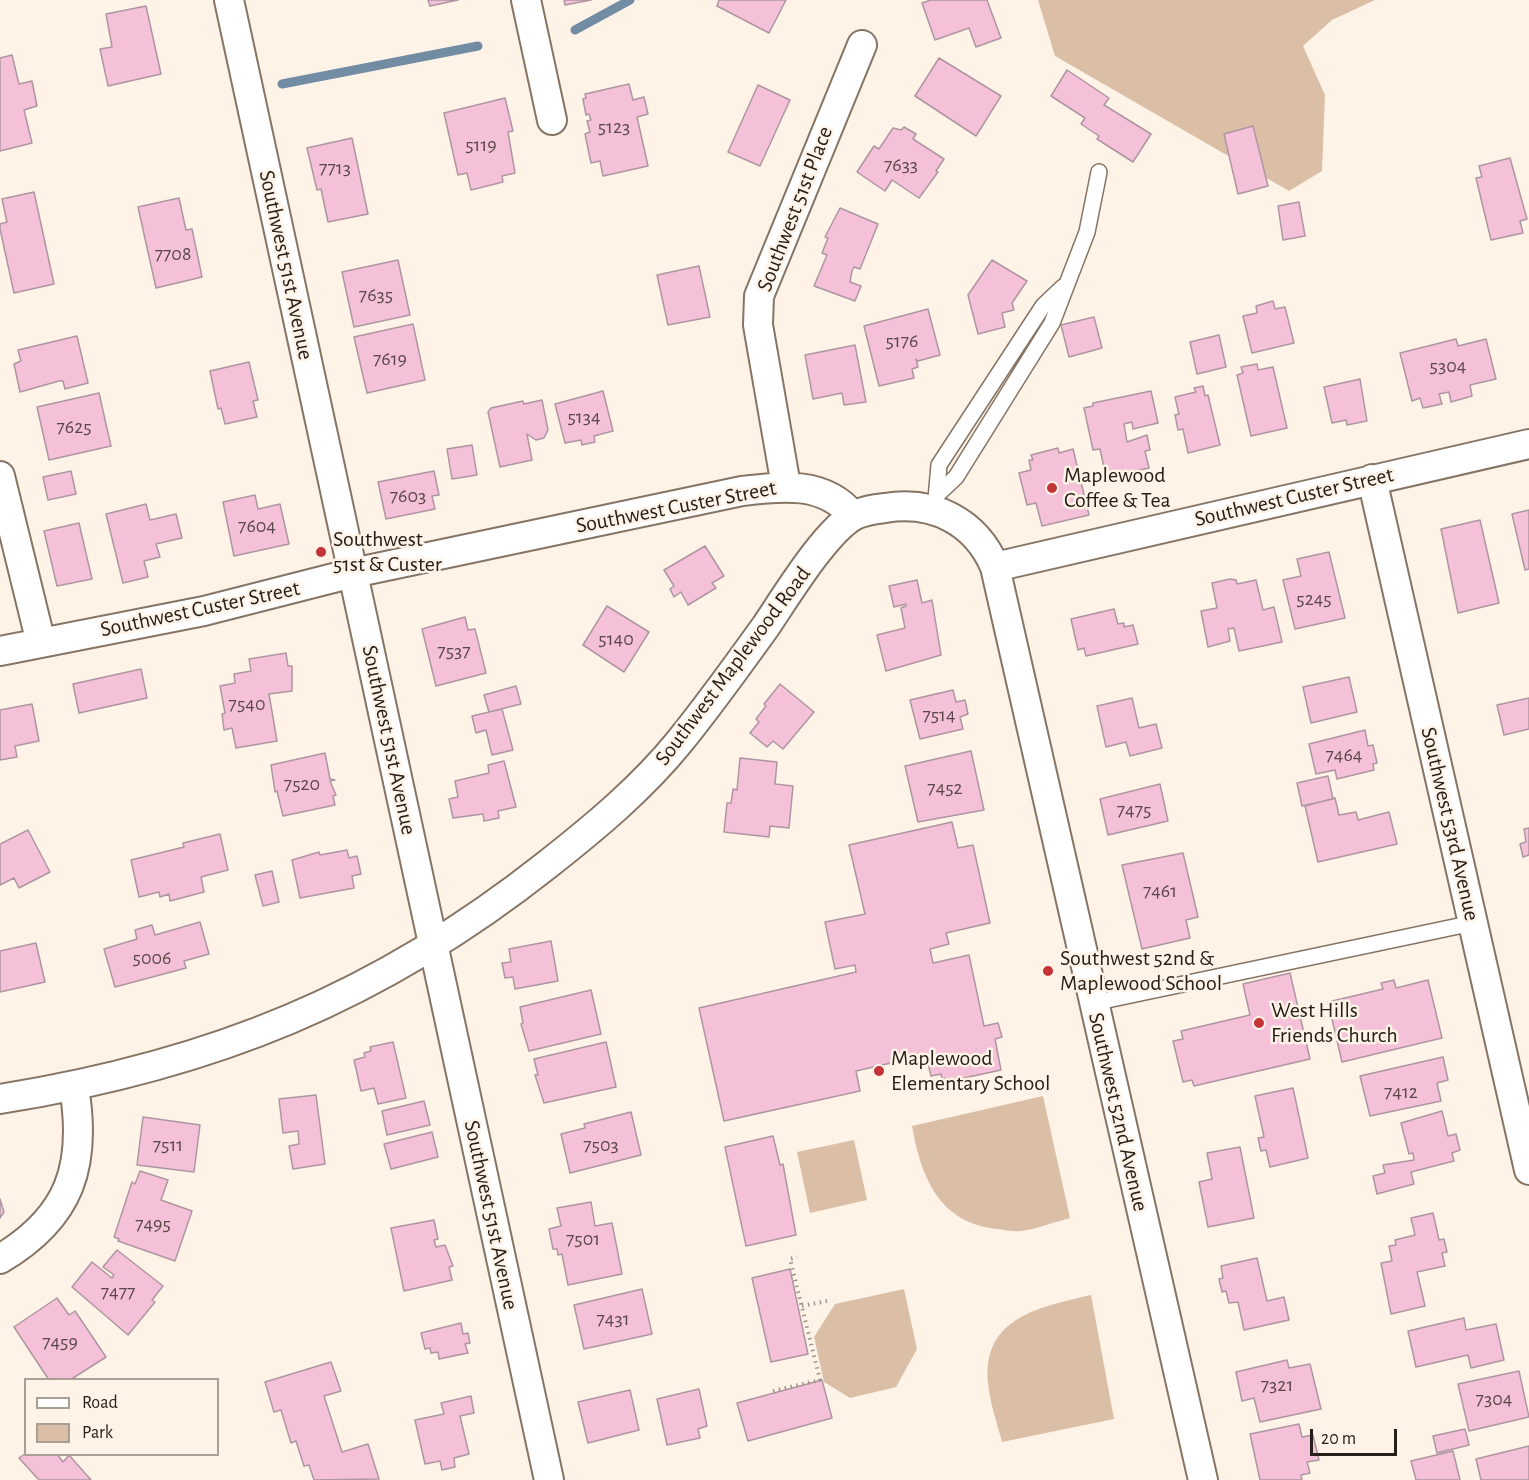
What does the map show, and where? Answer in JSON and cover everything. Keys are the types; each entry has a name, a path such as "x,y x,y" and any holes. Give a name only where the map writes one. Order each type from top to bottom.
{"street":[{"name":"Southwest 51st Avenue","path":"229,0 549,1480"},
{"path":"526,0 552,120"},
{"name":"Southwest 51st Place","path":"786,486 758,326 759,296 862,45"},
{"name":"Southwest Custer Street","path":"995,567 1529,444"},
{"path":"0,476 41,643"},
{"name":"Southwest 53rd Avenue","path":"1372,479 1529,1170"},
{"name":"Southwest Custer Street","path":"0,651 204,611 353,573 742,491 786,486 824,493 839,500 853,516"},
{"path":"853,516 892,507 935,502 977,536 995,567"},
{"name":"Southwest Maplewood Road","path":"0,1099 74,1087 187,1058 288,1022 344,996 432,945 530,878 596,825 652,772 701,715 822,549 853,516"},
{"name":"Southwest 52nd Avenue","path":"995,567 1203,1480"},
{"path":"0,1259 18,1248 45,1225 72,1182 79,1119 74,1087"}],"lane":[{"path":"935,502 956,477 1052,323 1087,232 1099,172"},
{"path":"1093,1003 1473,923"}],"path":[{"path":"773,1391 820,1380 790,1259 797,1257"},
{"path":"802,1306 827,1301"}],"green space":[{"path":"1038,0 1375,0 1332,20 1303,46 1325,95 1322,171 1289,191 1055,56"},
{"path":"1043,1096 1070,1218 1033,1229 1012,1231 978,1225 961,1218 948,1208 928,1180 921,1163 912,1126"},
{"path":"854,1140 867,1200 810,1213 797,1152"},
{"path":"904,1289 917,1349 896,1387 850,1398 824,1382 814,1337 835,1304"},
{"path":"1091,1295 1114,1419 1002,1442 988,1383 989,1361 994,1343 1005,1329 1034,1311"}],"building":[{"path":"428,0 458,0 430,6"},
{"path":"564,0 591,0 565,5"},
{"path":"719,0 786,0 769,33 717,6"},
{"path":"931,0 987,0 1001,38 976,47 969,28 935,40 922,3"},
{"path":"146,6 161,74 108,86 100,49 112,47 106,14"},
{"path":"12,55 19,84 32,81 37,106 24,110 32,143 0,151 0,58"},
{"path":"939,58 1001,96 976,136 915,96"},
{"path":"1067,70 1109,98 1104,105 1151,134 1133,162 1097,139 1099,136 1081,124 1085,118 1051,96"},
{"path":"629,84 633,100 644,97 648,114 637,117 648,166 603,176 600,161 591,163 585,134 590,132 587,121 591,120 589,114 586,115 583,99 586,98 585,94"},
{"path":"758,85 790,100 760,166 728,152"},
{"path":"505,98 513,131 508,132 515,173 502,176 503,182 471,190 467,173 458,175 444,113"},
{"path":"1253,126 1268,186 1238,194 1224,134"},
{"path":"904,127 916,134 913,139 944,159 936,171 938,172 919,198 892,180 885,191 857,172 874,146 879,149 893,128 901,130"},
{"path":"352,138 368,214 328,222 321,189 317,190 307,148"},
{"path":"1510,158 1527,219 1520,221 1523,233 1491,240 1476,178 1482,177 1479,166"},
{"path":"34,192 54,284 14,293 0,229 0,224 7,222 2,199"},
{"path":"179,198 186,230 192,229 202,277 156,288 138,207"},
{"path":"1299,202 1305,236 1283,240 1278,206"},
{"path":"840,208 878,224 860,269 854,267 852,271 850,282 861,286 855,301 814,286 827,255 822,253 828,238 825,237"},
{"path":"398,260 410,315 354,327 342,272"},
{"path":"992,260 1027,281 1012,303 1014,310 1002,313 1005,327 978,334 968,295"},
{"path":"699,266 710,317 668,325 657,275"},
{"path":"1273,301 1275,309 1285,307 1294,343 1252,353 1243,316 1257,313 1256,306"},
{"path":"928,309 940,355 918,361 916,359 918,367 912,369 914,378 879,386 864,326"},
{"path":"1094,317 1102,348 1069,357 1061,325"},
{"path":"413,324 425,380 367,393 354,337"},
{"path":"1219,335 1226,367 1197,374 1190,342"},
{"path":"77,336 88,383 65,389 63,381 59,381 20,392 14,364 21,361 18,350"},
{"path":"1456,339 1458,346 1486,339 1496,379 1470,385 1472,396 1451,402 1449,392 1439,394 1442,404 1423,408 1420,398 1412,401 1400,353"},
{"path":"855,345 866,402 844,405 842,393 813,399 805,355"},
{"path":"249,362 258,400 253,401 257,417 225,424 221,408 218,409 210,371"},
{"path":"1257,364 1258,370 1273,367 1287,428 1251,436 1237,375 1243,373 1241,367"},
{"path":"1360,379 1367,421 1347,425 1346,420 1332,423 1324,387"},
{"path":"1203,386 1205,396 1208,395 1220,445 1188,453 1183,429 1178,430 1175,415 1179,414 1175,397 1196,392 1194,388"},
{"path":"603,391 613,431 594,436 595,442 582,445 581,440 565,443 555,404"},
{"path":"1151,391 1158,423 1133,429 1132,422 1124,424 1127,442 1147,435 1150,450 1145,451 1149,468 1106,477 1100,449 1093,450 1084,408 1093,406 1093,403"},
{"path":"99,393 111,446 49,460 37,407"},
{"path":"542,400 548,430 544,438 536,440 527,434 532,460 500,467 488,412 491,408 523,401 524,404"},
{"path":"472,445 477,475 452,479 447,449"},
{"name":"Maplewood Coffee & Tea","path":"1058,448 1059,453 1073,449 1089,515 1042,526 1036,503 1027,505 1019,473 1031,470 1029,460 1033,460 1031,455"},
{"path":"71,471 76,494 48,500 43,477"},
{"path":"434,471 439,495 432,496 435,509 386,519 378,482"},
{"path":"255,495 258,509 280,504 289,544 234,556 223,502"},
{"path":"146,504 150,520 176,514 182,538 156,544 160,557 144,561 148,577 123,583 106,514"},
{"path":"1529,510 1529,569 1525,570 1512,514"},
{"path":"1480,520 1499,603 1458,613 1441,529"},
{"path":"79,523 92,579 57,586 44,531"},
{"path":"705,546 724,576 712,583 716,588 688,605 681,592 674,597 670,589 674,586 664,570"},
{"path":"1329,552 1345,618 1295,629 1283,580 1301,576 1297,559"},
{"path":"917,580 922,603 932,600 941,655 886,671 877,635 905,628 901,608 906,606 906,604 894,607 889,586"},
{"path":"1236,580 1237,584 1256,580 1263,610 1274,607 1282,642 1239,651 1234,628 1228,629 1230,641 1208,647 1201,611 1217,608 1212,583"},
{"path":"607,606 649,632 624,672 583,645"},
{"path":"1114,609 1118,624 1124,623 1124,627 1133,625 1138,644 1086,656 1084,648 1078,650 1071,619"},
{"path":"465,617 468,630 475,629 486,673 436,686 422,629"},
{"path":"286,653 288,666 292,666 292,691 269,694 277,741 236,748 232,728 224,730 222,714 225,713 220,686 235,683 234,674 251,671 249,659"},
{"path":"141,669 147,698 79,713 73,684"},
{"path":"1349,677 1357,712 1311,723 1303,687"},
{"path":"780,684 814,712 783,749 773,741 767,747 750,733 759,722 756,719 766,706 764,704"},
{"path":"516,686 521,704 489,712 484,695"},
{"path":"953,690 956,702 965,700 968,714 960,717 963,729 920,739 910,700"},
{"path":"1132,698 1139,728 1156,724 1162,748 1130,756 1126,742 1106,747 1097,706"},
{"path":"1529,698 1529,729 1504,735 1497,705"},
{"path":"32,704 39,741 15,746 17,757 0,760 0,710"},
{"path":"502,709 513,750 492,755 486,730 476,733 472,716"},
{"path":"1365,730 1368,746 1373,745 1377,763 1373,764 1374,770 1337,779 1335,770 1316,774 1309,744"},
{"path":"971,751 984,810 918,822 905,766"},
{"path":"325,753 330,779 335,780 330,781 336,795 333,796 335,805 283,816 277,791 275,792 271,765"},
{"path":"740,758 777,762 775,784 793,786 789,828 770,826 769,837 724,832 727,803 731,803 733,789 737,790"},
{"path":"504,761 516,807 498,811 499,818 484,821 483,814 453,818 449,799 458,797 455,781 489,773 488,765"},
{"path":"1328,776 1333,799 1302,806 1297,783"},
{"path":"1160,784 1168,821 1108,835 1100,799"},
{"path":"1335,798 1339,815 1356,812 1358,820 1389,812 1397,844 1318,862 1305,806"},
{"path":"952,822 958,848 973,845 990,923 946,933 949,944 930,949 933,963 969,955 984,1026 998,1023 1002,1037 995,1039 1001,1070 950,1081 949,1078 942,1079 941,1074 931,1076 926,1055 856,1071 860,1091 724,1121 699,1008 856,972 855,965 835,969 825,922 865,914 849,845"},
{"path":"1529,828 1529,855 1523,857 1520,844 1526,842 1524,829"},
{"path":"28,830 50,872 19,888 14,878 0,885 0,844"},
{"path":"220,834 228,870 201,877 204,892 170,901 169,894 160,897 159,892 139,897 131,860 184,847 183,843"},
{"path":"347,850 349,858 357,856 361,874 352,876 354,888 300,898 292,860 319,852 320,855"},
{"path":"1183,853 1198,917 1186,920 1190,938 1142,949 1122,865"},
{"path":"272,871 279,902 263,906 255,875"},
{"path":"200,922 209,954 184,961 186,968 115,987 104,949 137,939 135,930 152,925 155,935"},
{"path":"551,941 558,981 515,989 513,977 505,978 502,963 511,962 509,949"},
{"path":"36,943 45,982 0,992 0,951"},
{"name":"West Hills Friends Church","path":"1290,973 1310,1059 1194,1086 1192,1080 1183,1082 1173,1041 1183,1039 1181,1031 1250,1015 1243,984"},
{"path":"1394,980 1396,988 1428,980 1442,1038 1342,1062 1328,1002 1383,989 1381,983"},
{"path":"591,990 601,1034 529,1051 521,1024 523,1023 520,1007"},
{"path":"393,1042 406,1098 378,1104 374,1088 361,1091 354,1060 365,1057 364,1053 371,1051 370,1047"},
{"path":"606,1042 616,1087 544,1103 535,1075 538,1075 534,1059"},
{"path":"1443,1057 1448,1080 1437,1083 1441,1101 1370,1116 1360,1076"},
{"path":"1293,1088 1308,1158 1270,1167 1266,1150 1261,1151 1258,1138 1264,1137 1255,1096"},
{"path":"316,1095 325,1164 293,1169 289,1146 299,1144 298,1131 283,1133 279,1099"},
{"path":"424,1101 430,1125 387,1135 382,1111"},
{"path":"1442,1111 1448,1136 1456,1134 1460,1150 1452,1153 1454,1161 1411,1172 1414,1184 1377,1194 1373,1176 1385,1173 1383,1165 1414,1160 1413,1153 1409,1154 1401,1123"},
{"path":"631,1112 641,1155 570,1173 561,1134 585,1128 584,1124"},
{"path":"143,1117 200,1125 194,1172 137,1165"},
{"path":"432,1132 438,1157 391,1169 384,1144"},
{"path":"773,1136 780,1165 783,1164 796,1235 746,1246 725,1147"},
{"path":"1240,1147 1254,1218 1208,1227 1199,1182 1212,1179 1207,1153"},
{"path":"140,1171 168,1180 161,1200 192,1211 175,1261 118,1241 119,1239 114,1237 132,1182 135,1184"},
{"path":"0,1199 4,1212 0,1218"},
{"path":"591,1202 595,1226 612,1223 622,1274 568,1285 562,1254 558,1255 557,1249 553,1249 549,1229 561,1226 557,1208"},
{"path":"1433,1213 1439,1240 1444,1239 1447,1252 1442,1253 1445,1266 1417,1272 1425,1306 1391,1314 1381,1263 1392,1261 1389,1246 1396,1245 1395,1240 1415,1235 1411,1218"},
{"path":"434,1220 438,1239 434,1240 436,1247 445,1245 453,1266 449,1267 452,1280 404,1291 391,1228"},
{"path":"117,1250 163,1286 152,1300 155,1302 128,1335 72,1287 92,1262 112,1278 114,1275 103,1267"},
{"path":"1257,1258 1267,1301 1284,1297 1289,1320 1244,1330 1238,1302 1229,1303 1226,1291 1222,1292 1219,1279 1223,1278 1221,1266"},
{"path":"790,1269 808,1354 771,1362 752,1278"},
{"path":"642,1289 652,1334 584,1349 574,1305"},
{"path":"57,1298 69,1315 75,1311 106,1357 73,1378 48,1378 14,1327"},
{"path":"1464,1318 1466,1330 1496,1324 1504,1360 1471,1368 1468,1355 1416,1367 1408,1331"},
{"path":"461,1323 463,1334 468,1333 470,1343 465,1344 468,1353 439,1359 438,1352 431,1353 430,1348 425,1349 421,1333"},
{"path":"1287,1360 1289,1368 1310,1364 1321,1409 1260,1422 1254,1398 1242,1401 1236,1372"},
{"path":"331,1362 341,1391 324,1396 342,1452 368,1444 379,1479 314,1480 309,1465 304,1466 296,1441 291,1443 281,1410 274,1412 265,1382"},
{"path":"1519,1371 1529,1417 1469,1431 1458,1384"},
{"path":"822,1380 832,1418 748,1441 737,1403"},
{"path":"699,1389 707,1426 698,1429 700,1438 667,1445 657,1399"},
{"path":"630,1390 639,1430 588,1443 578,1402"},
{"path":"471,1396 474,1413 460,1416 469,1454 454,1458 455,1467 442,1470 440,1461 425,1464 415,1420 444,1414 441,1403"},
{"path":"1299,1424 1302,1437 1313,1435 1319,1460 1307,1462 1310,1473 1301,1475 1302,1480 1260,1480 1250,1434"},
{"path":"1465,1429 1469,1445 1437,1453 1433,1436"},
{"path":"1529,1446 1529,1480 1481,1480 1476,1459"},
{"path":"1453,1451 1460,1480 1416,1480 1411,1461"},
{"path":"24,1454 58,1456 63,1462 70,1456 91,1480 39,1480 19,1458"}],"waterway":[{"path":"575,30 630,0"},
{"path":"282,84 478,46"}],"place":[{"name":"Maplewood Coffee & Tea","path":"1052,488"},
{"name":"Southwest 51st & Custer","path":"321,552"},
{"name":"Southwest 52nd & Maplewood School","path":"1048,971"},
{"name":"West Hills Friends Church","path":"1259,1023"},
{"name":"Maplewood Elementary School","path":"879,1071"}]}
